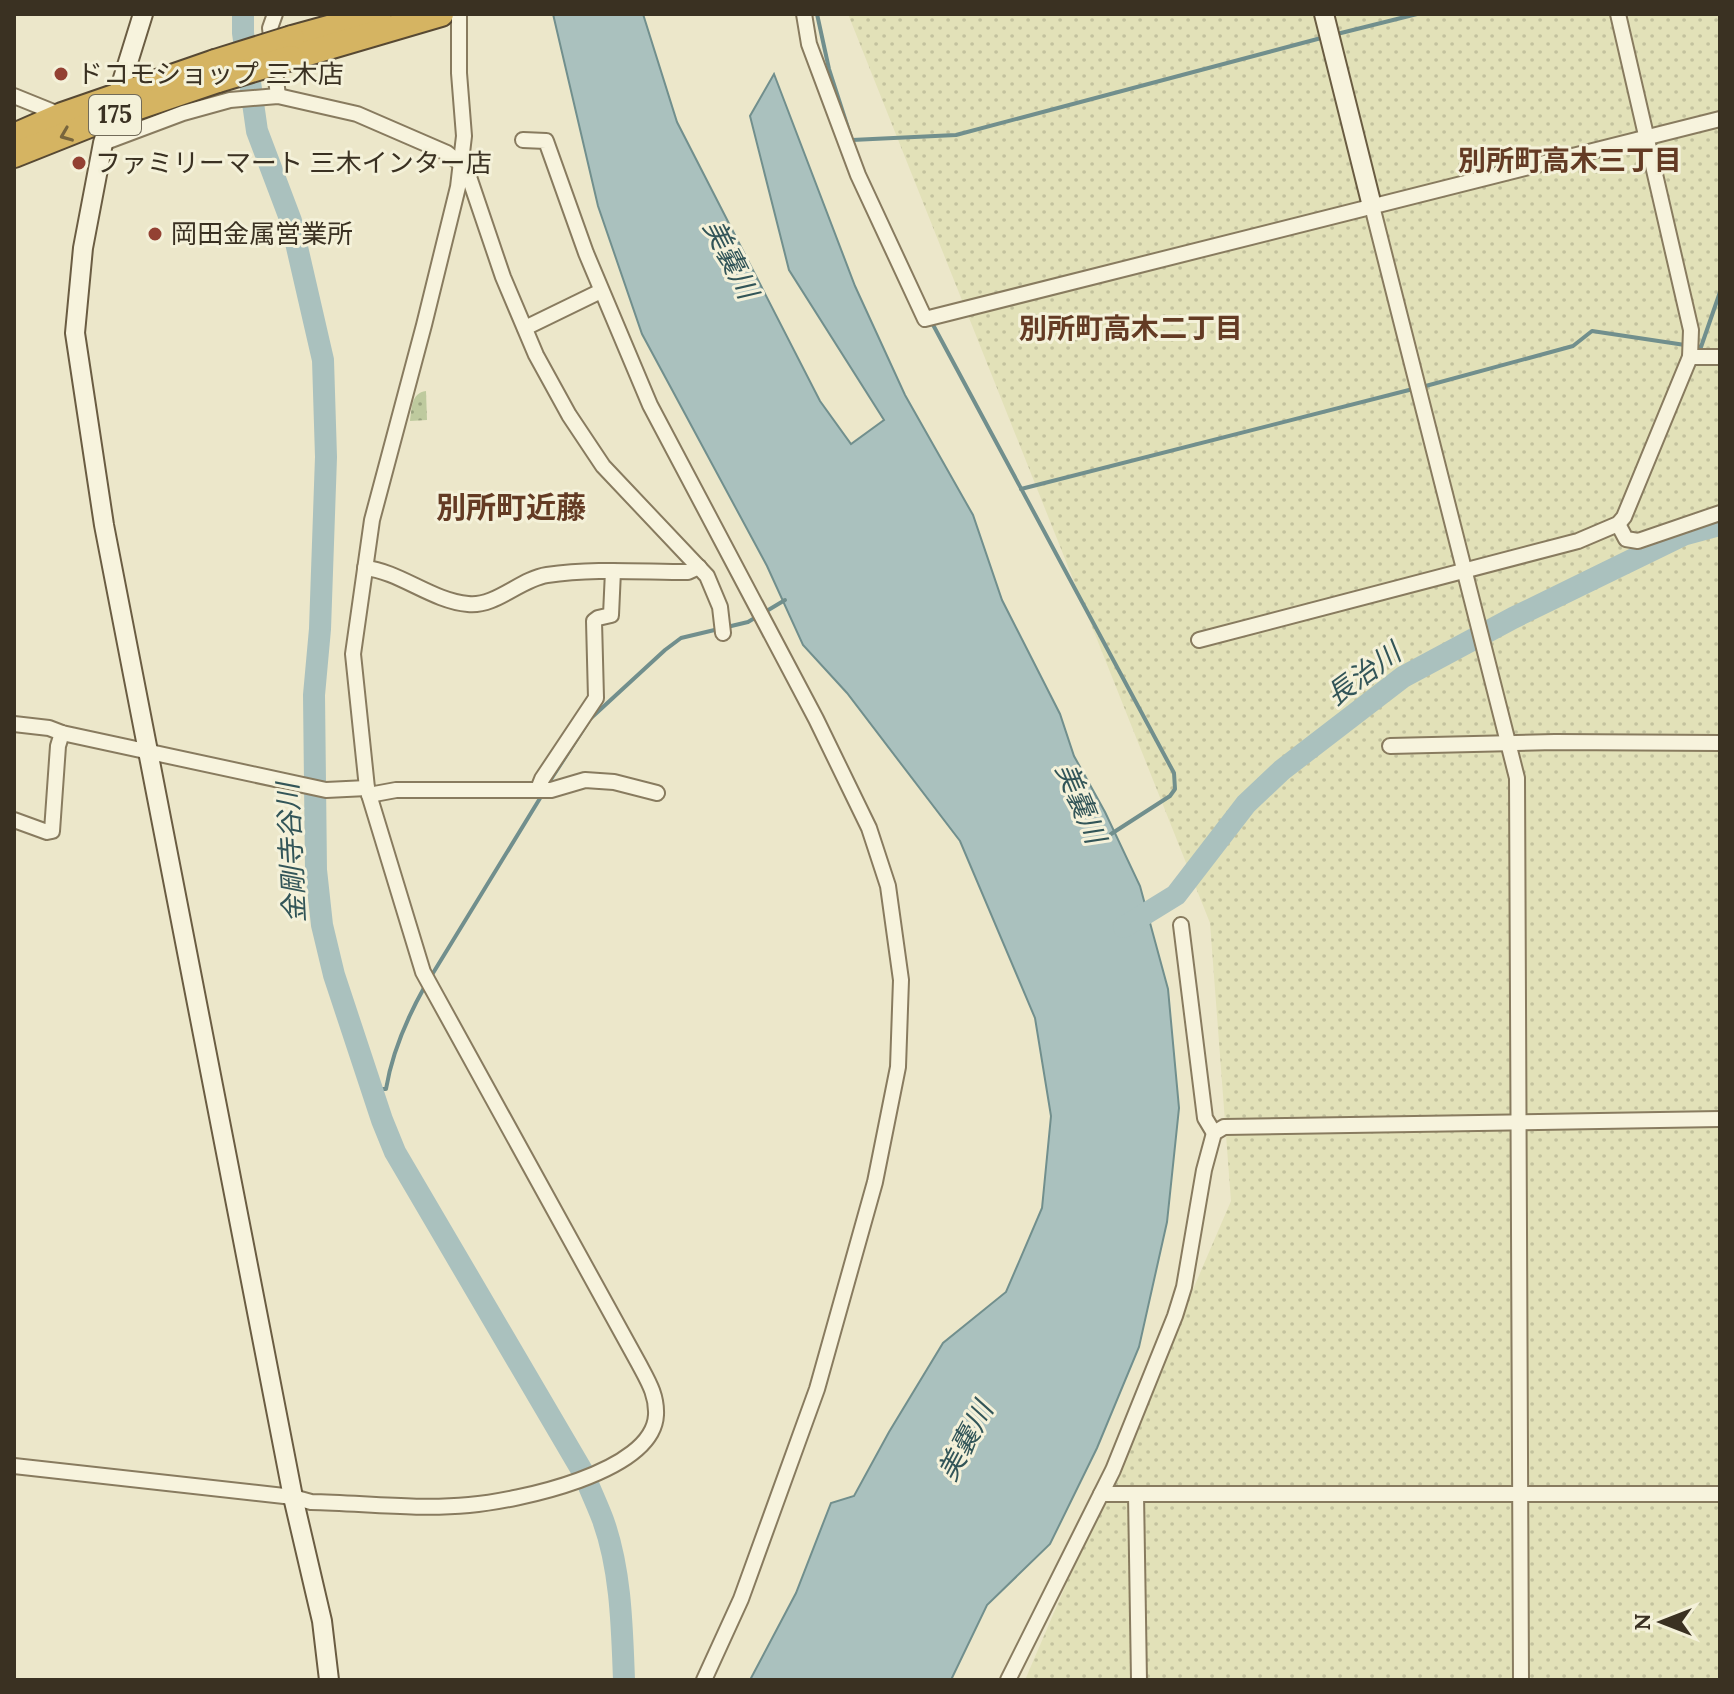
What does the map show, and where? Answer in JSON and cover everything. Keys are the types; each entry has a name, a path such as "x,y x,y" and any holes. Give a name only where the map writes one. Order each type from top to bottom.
{"highway":[{"name":"175","path":"14,155 116,106 291,48 379,14"},
{"name":"175","path":"291,48 440,14"},
{"name":"175","path":"14,136 62,115 116,106"}],"street":[{"path":"143,14 103,143 83,248 75,333 104,525 293,1497 322,1621 329,1680"},
{"path":"275,14 270,28 278,96"},
{"path":"14,1466 293,1497 311,1502 468,1505 523,1497 598,1472 627,1458 650,1436 657,1418 656,1397 423,972 368,792 353,654 372,520 458,187 464,136 459,73 459,14"},
{"path":"804,14 809,44 858,175 925,319 1720,119"},
{"path":"1324,14 1517,778 1521,1680"},
{"path":"1199,640 1578,541 1618,524 1624,517 1690,357 1690,323 1618,14"},
{"path":"14,96 62,115"},
{"path":"103,143 183,113 230,100 278,96 357,114 461,162 466,168 503,277 536,355 569,415 603,466 707,576 720,607 723,633"},
{"path":"523,140 546,141 601,291 650,405 809,706 869,828 888,886 901,980 898,1067 875,1182 817,1389 741,1599 704,1680"},
{"path":"525,328 601,291"},
{"path":"1690,357 1720,357"},
{"path":"1618,524 1626,539 1638,541 1720,513"},
{"path":"365,568 468,605 483,604 532,578 547,575 613,571 688,572 699,567"},
{"path":"538,789 596,698 594,621 611,615 613,571"},
{"path":"14,724 49,728 326,790 551,790 585,780 614,782 657,793"},
{"path":"14,820 52,831 58,746 62,733"},
{"path":"1390,746 1555,742 1720,743"},
{"path":"1181,925 1205,1118 1214,1133"},
{"path":"1008,1680 1101,1494 1152,1376 1184,1287 1204,1170 1214,1133 1224,1127 1720,1119"},
{"path":"1101,1494 1720,1494"},
{"path":"1136,1494 1139,1680"}],"green space":[{"path":"848,14 1720,14 1720,1680 1025,1680 1231,1201 1210,923"},
{"path":"426,391 427,420 410,421 415,398"}],"water":[{"name":"美嚢川","path":"553,14 643,14 677,122 820,401 851,444 884,420 789,270 750,116 774,74 855,286 905,395 973,515 1002,600 1060,714 1074,756 1140,886 1168,989 1179,1108 1167,1222 1139,1347 1097,1448 1050,1544 987,1605 951,1680 750,1680 796,1593 831,1503 854,1496 943,1343 1006,1292 1042,1208 1051,1116 1035,1018 960,841 847,693 803,645 767,566 642,334 598,206"}],"waterway":[{"name":"金剛寺谷川","path":"243,14 257,131 291,221 323,360 326,457 320,629 314,695 316,870 322,925 334,975 395,1152 584,1474 601,1514 617,1579 624,1680"},
{"path":"817,14 829,69 851,137"},
{"path":"1333,35 1417,14"},
{"path":"852,140 956,135 1325,37"},
{"path":"1694,346 1701,347 1720,292"},
{"name":"美嚢川","path":"931,321 1174,773 1175,789 1170,796 1111,834"},
{"path":"1422,387 1573,346 1592,331 1685,345"},
{"path":"1021,489 1413,389"},
{"name":"長治川","path":"1124,927 1176,895 1246,804 1282,770 1403,677 1513,618 1683,535 1720,525"},
{"path":"765,612 785,600"},
{"path":"546,787 590,719 665,650 681,638 748,622 758,616"},
{"path":"430,978 542,795"},
{"path":"372,1089 386,1089 401,1036 425,986"}],"place":[{"name":"ドコモショップ 三木店","path":"61,74"},
{"name":"ファミリーマート 三木インター店","path":"79,163"},
{"name":"岡田金属営業所","path":"155,234"}],"district":[{"name":"別所町高木三丁目","path":"1570,160"},
{"name":"別所町高木二丁目","path":"1131,328"},
{"name":"別所町近藤","path":"511,508"}]}
